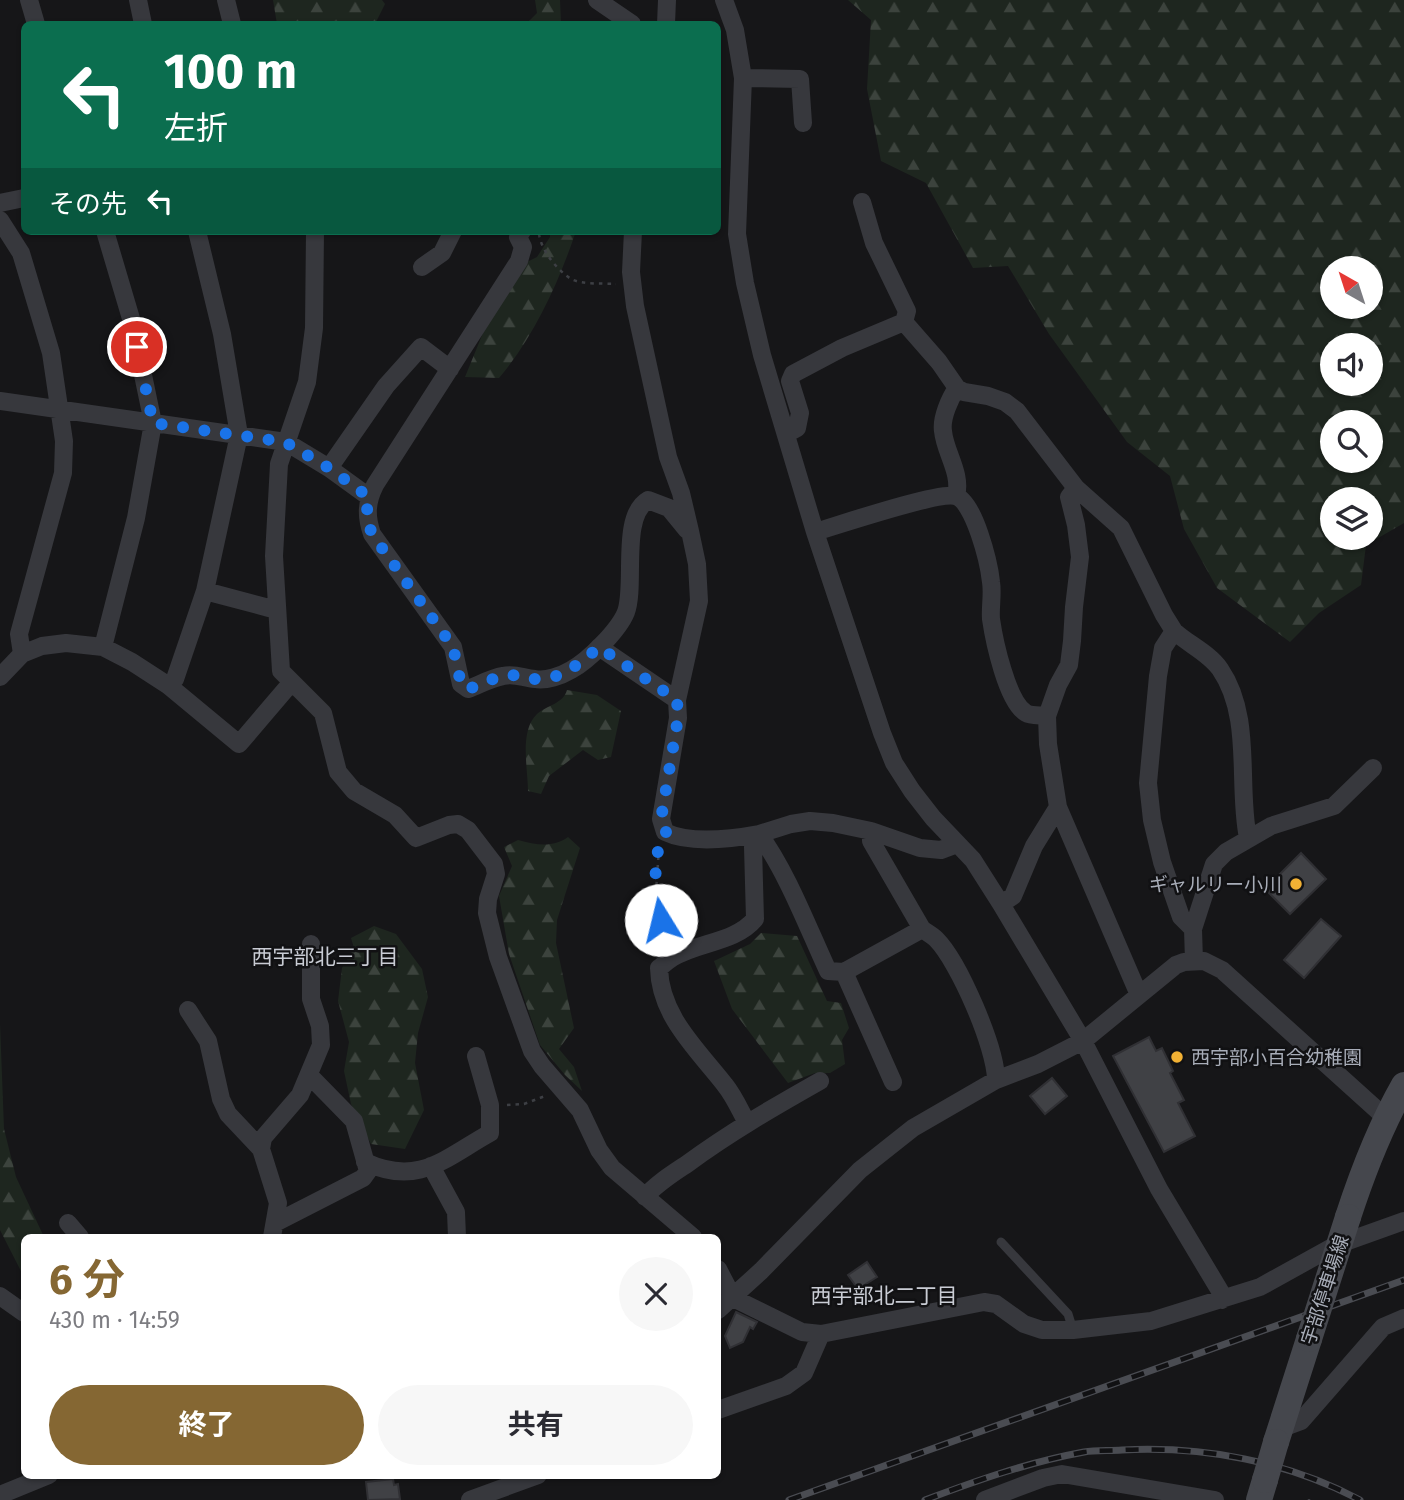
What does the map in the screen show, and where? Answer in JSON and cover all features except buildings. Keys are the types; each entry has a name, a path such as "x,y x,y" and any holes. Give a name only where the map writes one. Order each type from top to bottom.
{"main road":[{"name":"宇部停車場線","path":"1262,1490 1359,1183 1386,1118 1404,1085"}],"street":[{"path":"29,0 35,21"},
{"path":"138,0 142,21"},
{"path":"226,0 231,21"},
{"path":"597,0 628,21"},
{"path":"666,21 667,0"},
{"path":"724,0 735,30 743,78 737,234 745,283 762,355 816,532 894,762 912,791 973,860 1001,904 1083,1041 1159,1189 1220,1292 1222,1300"},
{"path":"743,78 800,79 803,123"},
{"path":"0,203 21,199"},
{"path":"862,202 874,243 907,311 904,322"},
{"path":"0,220 21,253 51,353 64,441 63,473 19,634 22,654"},
{"path":"103,647 136,518 153,423 132,322 106,235"},
{"path":"169,686 175,679 205,591 239,435 222,334 198,235"},
{"path":"315,235 314,328 307,382 279,464 274,556 281,671 323,713 338,772 354,791 396,815 416,838 458,824 468,830 494,864 496,874 488,899 487,913 498,957 532,1051 580,1110 599,1150 612,1168 690,1234"},
{"path":"422,267 442,253 451,235"},
{"path":"515,235 523,247 519,261 369,497 366,517 372,534 453,647 461,684 468,689 503,676 519,675 535,680 571,670 599,647 626,611 635,514 640,505 648,500 669,508 690,531"},
{"path":"632,235 632,284 635,306 668,457 681,493 697,564 699,601 677,700 678,718 661,819 666,832 676,837 733,839 810,821 871,831 920,848 941,850 957,844"},
{"path":"786,434 797,428 800,413 790,381 793,374 842,348 904,322"},
{"path":"904,322 939,362 957,388 1005,402 1017,411 1076,488 1121,528 1174,631 1220,668 1231,690 1238,723 1248,838"},
{"path":"329,468 386,386 421,347 450,369"},
{"path":"957,388 951,397 942,428 959,485 957,496"},
{"path":"0,401 285,442 329,468 369,497"},
{"path":"1076,488 1069,497 1080,557 1072,641 1069,665 1058,685 1047,716 1048,744 1058,807 1139,995"},
{"path":"816,532 905,505 957,496 967,504 984,550 991,582 992,620 999,654 1017,703 1027,714 1047,716"},
{"path":"205,591 277,608"},
{"path":"1174,631 1163,648 1158,676 1148,783 1152,820 1162,862 1181,917 1193,929"},
{"path":"0,677 22,654 42,646 66,643 103,647 169,686 239,744 291,683"},
{"path":"599,647 677,700"},
{"path":"1194,961 1193,929 1214,864 1226,852 1271,825 1334,806 1373,768"},
{"path":"1001,904 1013,896 1034,846 1058,807"},
{"path":"871,831 871,841 922,929 936,939 955,967 978,1014 996,1070 996,1080"},
{"path":"747,1123 727,1088 678,1028 659,988 659,968 674,957 735,933 755,919 753,847 759,834"},
{"path":"759,834 797,904 828,971 844,972 922,929"},
{"path":"261,1149 263,1138 300,1096 321,1045 320,1026 311,999 311,944"},
{"path":"721,1308 891,1144 913,1128 996,1080 1038,1064 1083,1041 1176,965 1194,961 1212,964 1222,970 1386,1118"},
{"path":"844,972 893,1082"},
{"path":"188,1010 208,1041 221,1099 228,1114 261,1149 278,1203 273,1230"},
{"path":"365,1162 385,1171 411,1171 443,1163 490,1133 490,1105 476,1056"},
{"path":"273,1230 363,1178 368,1171 354,1121 309,1075"},
{"path":"645,1197 652,1188 747,1123 820,1081"},
{"path":"430,1166 456,1212 457,1234"},
{"path":"721,1275 733,1298 802,1332 821,1334 984,1302 996,1304 1024,1324 1042,1330 1073,1330 1151,1321 1222,1300 1260,1287 1334,1246 1404,1221"},
{"path":"68,1223 77,1234"},
{"path":"0,1296 21,1311"},
{"path":"1279,1435 1301,1421 1383,1327 1404,1318"},
{"path":"721,1409 786,1386 804,1373 821,1334"},
{"path":"985,1500 1026,1493 1062,1474 1215,1500"},
{"path":"0,1494 39,1479"},
{"path":"470,1500 527,1479"}],"lane":[{"path":"1001,1242 1068,1314 1073,1330"}],"path":[{"path":"539,235 540,244 551,259 572,279 632,284"},
{"path":"666,832 659,842 656,892 661,920 674,957"},
{"path":"490,1105 524,1104 547,1095 559,1086"}],"green space":[{"path":"273,0 382,0 385,4 376,21 276,21"},
{"path":"535,0 560,0 561,21 529,21 537,13"},
{"path":"848,0 1404,0 1404,523 1383,535 1383,487 1320,487 1320,550 1365,550 1361,585 1319,613 1290,642 1217,588 1184,529 1170,476 1127,442 1049,334 1008,266 973,268 926,183 881,161 867,89 871,20"},
{"path":"575,235 562,270 534,327 499,378 465,377 485,328 525,263 537,257 550,237"},
{"path":"567,690 597,695 621,711 611,757 598,760 583,750 549,776 541,794 528,791 526,740 531,721 565,695"},
{"path":"568,837 580,848 557,920 556,943 574,1028 559,1049 574,1067 582,1091 540,1045 509,954 499,896 512,866 504,847 518,840 544,844 556,843"},
{"path":"374,926 396,934 422,969 428,997 418,1033 415,1063 424,1110 405,1149 371,1144 351,1104 344,1071 349,1042 338,1001 342,968 354,948 351,938"},
{"path":"761,933 797,936 827,1001 841,1003 849,1028 842,1040 845,1064 830,1073 815,1073 788,1083 732,1009 714,961 750,944"},
{"path":"0,1024 4,1129 16,1177 43,1234 21,1234 21,1271 0,1230"}],"railway":[{"path":"789,1500 1404,1280"},
{"path":"925,1500 1004,1472 1064,1456 1093,1451 1153,1449 1214,1454 1274,1466 1332,1486 1360,1500"}],"place":[{"name":"ギャルリー小川","path":"1296,884"},
{"name":"西宇部小百合幼稚園","path":"1177,1057"}],"district":[{"name":"西宇部北三丁目","path":"325,957"},
{"name":"西宇部北二丁目","path":"884,1296"}],"route":[{"path":"137,347 153,423 285,442 329,468 369,497 366,517 372,534 453,647 461,684 468,689 503,676 519,675 535,680 550,678 571,670 599,647 677,700 678,718 661,819 666,832 659,842 656,892 661,920"}]}
